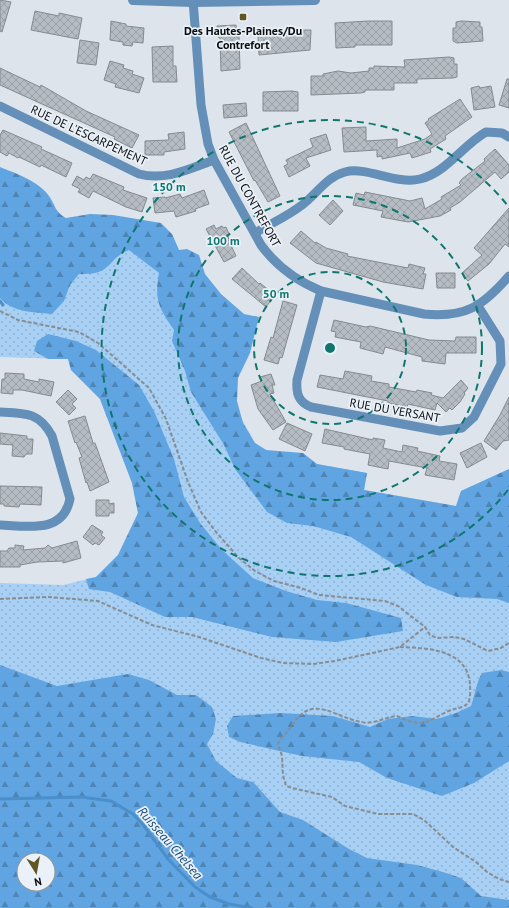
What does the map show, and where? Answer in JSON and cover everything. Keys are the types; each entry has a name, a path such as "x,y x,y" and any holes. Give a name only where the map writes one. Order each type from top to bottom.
{"street":[{"path":"133,0 315,0"},
{"name":"RUE DU CONTREFORT","path":"193,1 200,105 204,127 214,160 270,257 281,267 305,284 321,291 424,314 438,315 464,312 478,306 509,276"},
{"name":"RUE DE L'ESCARPEMENT","path":"0,106 139,174 150,177 172,175 214,160"},
{"path":"255,233 301,206 328,180 345,172 355,171 400,179 419,179 436,172 486,132 502,133 509,137"},
{"name":"RUE DU VERSANT","path":"321,291 297,380 297,393 299,400 304,405 311,408 440,431 462,428 474,416 501,364 500,341 478,306"},
{"path":"0,412 33,415 47,428 52,436 70,499 68,508 63,517 55,523 38,526 0,525"}],"path":[{"path":"0,310 18,320 78,332 98,343 149,388 166,418 188,482 201,512 220,538 239,558 255,571 274,581 301,588 319,595 385,601 398,606 425,627 430,634 437,638 454,637 464,639 488,651 501,648 509,643"},
{"path":"0,599 49,597 98,601 152,625 198,637 261,658 283,663 314,664 400,647 446,652 466,668 469,674 470,693 468,703 464,706 445,711 425,722 418,723 409,722 397,716 370,723 361,722 337,713 321,710 305,711 299,714 278,744 282,756 284,781 286,786 332,797 345,806 378,814 414,814 424,820 453,847 476,862 487,872 499,879 509,882"},
{"path":"400,647 425,627"}],"shaded area":[{"path":"0,172 65,224 172,234 233,382 238,412 255,443 278,457 367,473 364,490 456,506 461,491 509,469 509,908 252,908 0,799 0,583 63,585 96,577 118,555 138,513 132,483 100,399 71,370 68,359 0,357"}],"green space":[{"path":"0,167 27,178 40,186 49,196 57,211 66,218 90,214 113,215 161,223 172,234 179,250 187,249 199,255 205,274 221,294 244,314 259,317 250,353 238,378 237,401 243,423 255,443 266,450 303,453 317,464 367,473 364,490 456,506 461,491 509,469 509,603 497,599 457,597 426,585 351,537 313,526 287,523 267,512 235,469 224,445 191,392 185,371 172,341 174,330 159,303 157,290 159,273 129,250 116,258 101,271 79,274 70,285 64,301 52,314 24,311 11,307 5,303 0,298"},
{"path":"48,334 76,341 96,350 139,385 154,411 174,459 184,497 200,523 222,550 253,578 286,591 317,600 346,603 401,618 403,631 336,642 272,637 192,617 165,617 110,592 89,589 86,579 96,577 118,555 138,513 132,483 100,399 71,370 68,359 48,359 34,351 37,341"},
{"path":"0,665 57,686 128,674 149,680 177,695 196,695 212,707 216,719 213,734 207,744 216,761 237,778 253,782 280,812 303,820 349,849 367,858 417,865 461,878 481,896 509,900 509,908 0,908"},
{"path":"501,670 509,672 509,761 474,783 442,796 387,778 359,762 302,756 240,742 229,737 227,726 233,716 281,713 333,716 370,727 388,719 412,716 437,719 471,706 482,673"}],"building":[{"path":"0,0 11,2 2,32 0,31"},
{"path":"35,11 59,16 59,13 82,18 78,39 31,30"},
{"path":"111,21 126,24 126,26 144,28 143,43 133,42 132,46 123,45 123,42 110,40"},
{"path":"392,21 392,45 355,45 355,47 336,48 335,23"},
{"path":"456,22 480,22 483,41 457,43 453,41 453,28 456,28"},
{"path":"236,25 237,36 239,36 240,69 221,71 220,38 218,37 217,26"},
{"path":"311,30 310,50 259,55 258,34 287,34 287,31"},
{"path":"80,40 99,43 96,65 77,63"},
{"path":"173,46 173,66 176,66 177,82 153,82 152,47"},
{"path":"454,58 454,64 457,64 457,77 417,79 417,83 394,83 394,90 365,90 365,92 361,93 311,95 311,76 323,76 323,74 338,71 351,73 369,71 369,68 374,68 374,66 405,67 404,60"},
{"path":"110,61 124,65 123,68 133,71 132,74 144,78 139,93 115,87 116,84 104,80"},
{"path":"0,68 40,87 41,85 86,111 139,135 132,148 114,139 115,137 0,85"},
{"path":"507,79 509,79 509,108 499,105"},
{"path":"479,86 480,88 491,86 495,107 474,110 471,88"},
{"path":"263,92 298,92 298,111 263,111"},
{"path":"460,99 472,117 445,136 446,139 430,149 431,152 412,158 410,153 382,159 382,156 377,157 377,150 344,152 342,128 366,127 366,141 397,139 397,148 425,139 432,134 425,123 429,120 428,119"},
{"path":"246,103 247,116 224,118 223,105"},
{"path":"246,123 280,196 268,202 255,180 254,181 229,132"},
{"path":"3,130 42,147 41,149 72,163 66,177 41,165 40,167 9,153 7,156 0,152 0,135"},
{"path":"184,132 185,149 164,152 164,155 145,155 145,141 169,140 168,134"},
{"path":"326,134 331,150 306,158 310,166 289,177 284,166 288,164 286,160 313,147 310,139"},
{"path":"495,149 509,165 509,172 501,179 495,172 460,202 450,208 451,210 440,216 408,222 381,217 383,211 353,205 356,193 364,195 365,192 410,201 422,198 425,209 461,185 459,183 462,179 485,161 484,159"},
{"path":"93,174 124,187 123,190 147,198 142,212 126,207 93,191 89,198 78,192 80,189 72,185 77,176 84,180 86,177 90,179"},
{"path":"204,190 209,204 195,209 196,211 176,217 174,211 155,213 153,198 165,198 180,194 182,198"},
{"path":"333,200 343,211 330,225 319,215"},
{"path":"509,208 509,247 505,244 489,264 468,281 462,273 482,255 474,248"},
{"path":"214,225 216,229 222,226 223,228 226,227 229,234 227,235 229,238 228,239 236,256 224,262 206,229"},
{"path":"301,231 315,243 316,242 326,248 348,254 347,256 408,268 409,264 425,268 423,274 426,274 423,289 383,282 316,263 290,243"},
{"path":"242,268 259,284 260,283 275,295 266,307 232,279"},
{"path":"436,273 455,273 455,288 437,288"},
{"path":"283,301 297,305 282,358 280,357 278,364 264,360 271,337 273,338"},
{"path":"334,320 366,327 370,326 429,340 455,341 456,337 476,337 476,353 446,353 445,364 422,361 422,357 385,347 383,354 360,348 361,342 335,337 336,332 331,331"},
{"path":"345,371 372,376 371,381 389,384 389,387 416,392 417,390 432,393 431,395 443,398 461,380 468,388 460,402 452,410 450,408 446,412 437,403 435,410 408,404 407,407 388,403 388,401 317,387 320,375 343,379"},
{"path":"5,373 24,374 24,379 39,382 39,379 54,382 51,396 22,390 13,390 13,394 1,393 2,379 5,379"},
{"path":"271,374 275,385 272,385 274,393 270,394 286,422 273,430 258,409 251,385 262,381 260,377"},
{"path":"68,390 77,399 72,404 76,408 69,415 56,402"},
{"path":"509,397 509,440 503,441 496,450 484,441"},
{"path":"85,416 93,443 95,443 109,482 90,491 87,482 86,483 79,458 82,457 76,442 75,443 68,421"},
{"path":"287,423 312,434 305,451 279,439"},
{"path":"325,429 373,440 373,438 385,440 383,448 402,452 403,445 418,448 417,451 440,456 439,461 457,464 454,480 425,475 427,468 389,461 388,469 368,465 370,454 322,443"},
{"path":"0,433 27,436 27,439 33,439 32,454 26,454 24,457 12,456 13,445 0,444"},
{"path":"481,443 487,457 467,468 460,453"},
{"path":"0,486 42,487 41,505 20,504 19,507 4,506 4,504 0,504"},
{"path":"96,500 109,500 109,504 114,503 114,513 109,513 109,516 96,516"},
{"path":"92,525 103,532 101,535 105,538 99,545 95,543 93,545 83,537"},
{"path":"77,541 81,558 63,563 63,561 37,562 20,565 20,567 0,567 0,551 7,551 9,548 15,548 15,545 24,546 23,550 45,548 48,545 52,548"}],"waterway":[{"path":"0,301 3,305"},
{"name":"Ruisseau Chelsea","path":"0,799 81,797 111,801 133,814 144,826 168,859 195,887 210,897 229,904 252,908"}],"place":[{"name":"Des Hautes-Plaines/Du Contrefort","path":"243,17"}]}
